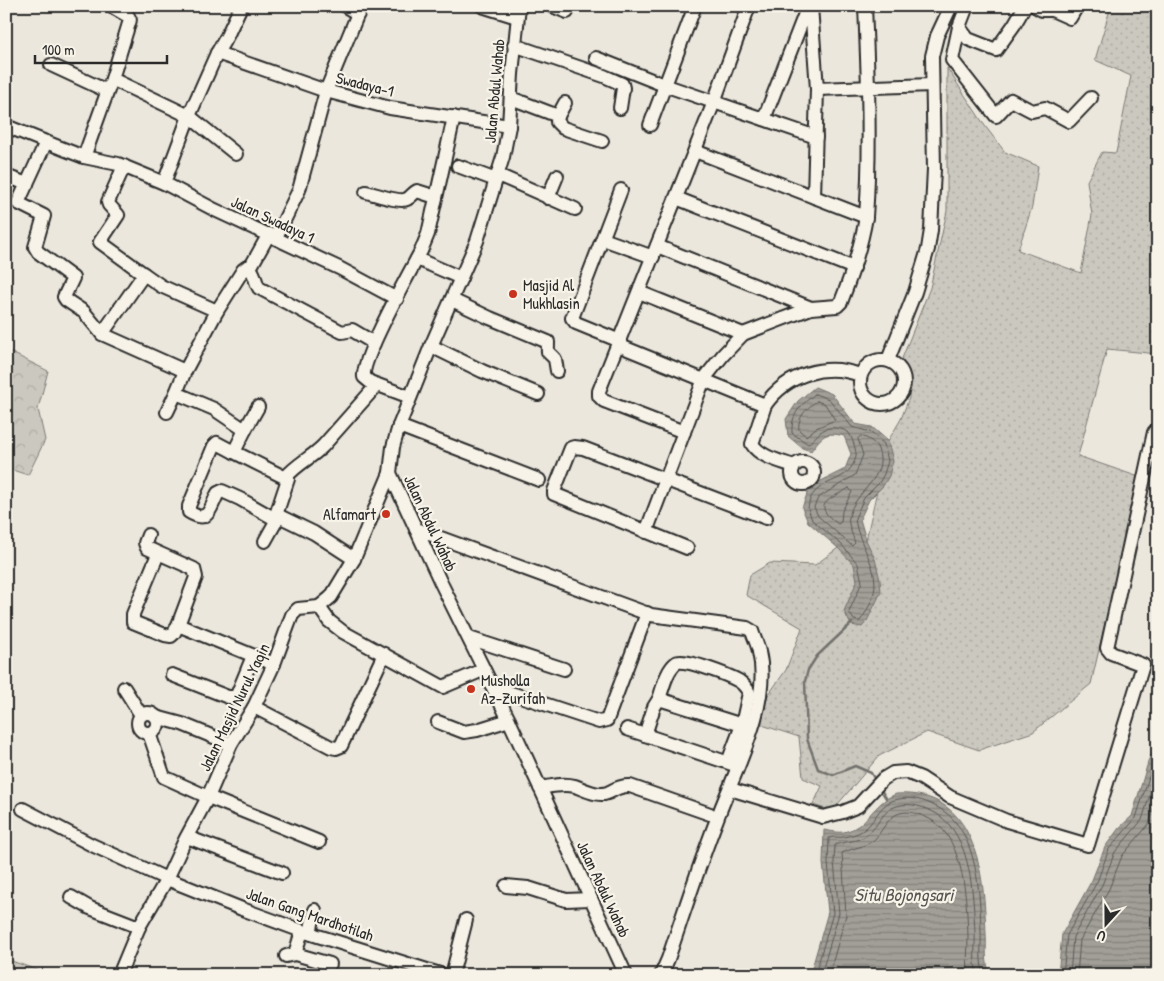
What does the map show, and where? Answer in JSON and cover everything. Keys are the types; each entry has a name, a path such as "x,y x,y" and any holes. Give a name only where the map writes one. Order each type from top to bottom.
{"street":[{"path":"84,157 110,85 130,20 128,16 111,6"},
{"path":"164,183 189,116 217,53 241,6"},
{"path":"167,412 185,371 217,311 243,270 247,267 250,268 273,236 299,190 326,91 360,10 345,6"},
{"path":"482,6 518,11"},
{"path":"552,6 567,12"},
{"path":"650,125 695,6"},
{"path":"684,432 604,401 599,396 599,391 695,151 749,6"},
{"path":"764,119 809,6"},
{"path":"809,6 817,90 814,197"},
{"path":"646,532 704,379 723,355 743,334 811,308 837,306 841,302 862,243 866,217 869,87 865,6"},
{"path":"888,360 915,292 928,249 931,230 934,169 932,56 937,36 951,6"},
{"path":"967,6 959,27 952,60 996,116 1011,100 1032,111 1045,108 1069,122 1091,98"},
{"path":"959,27 968,39 996,50 1025,6"},
{"path":"1035,6 1042,10 1052,10 1070,18 1076,6"},
{"name":"Jalan Abdul Wahab","path":"518,11 509,126 497,178 477,241 431,346 399,426 393,447 390,473 483,670 509,720 626,975"},
{"path":"514,45 622,84 620,108"},
{"name":"Swadaya-1","path":"217,53 326,91 390,108 509,126"},
{"path":"596,58 664,85 816,137"},
{"path":"51,65 110,85 189,116 236,154"},
{"path":"817,90 932,85"},
{"path":"510,98 558,116"},
{"path":"565,103 557,122 563,128 602,141"},
{"path":"410,397 367,380 364,374 366,363 374,342 417,259 430,227 436,197 461,118"},
{"name":"Jalan Swadaya 1","path":"6,126 84,157 110,161 164,183 397,299"},
{"path":"46,142 26,184 12,201 44,216 35,247 38,252 73,278 64,297 84,312 102,334 185,371"},
{"path":"695,151 866,217"},
{"path":"124,166 108,202 118,215 100,242 160,286 217,311"},
{"path":"458,166 497,178 575,209"},
{"path":"6,176 26,184"},
{"path":"548,198 557,176"},
{"path":"621,190 572,318 576,323 619,343 765,405"},
{"path":"366,192 402,200 406,200 417,191 436,197"},
{"path":"676,198 854,268"},
{"path":"603,238 655,252 811,308"},
{"path":"417,259 462,278"},
{"path":"250,268 255,276 255,283 259,288 342,332 352,330 374,342"},
{"path":"102,334 144,274"},
{"path":"639,292 743,334"},
{"path":"452,300 490,318 546,340 548,342 548,354 556,359 556,371"},
{"path":"431,346 538,394"},
{"path":"888,360 902,372 904,382 902,391 897,399 879,404 863,394 860,385 860,375 871,362 888,360"},
{"path":"794,466 760,453 752,444 765,405 775,393 798,376 825,370 840,370 860,375"},
{"path":"286,477 293,468 316,454 377,385"},
{"path":"176,393 203,404 245,430"},
{"path":"234,452 258,407"},
{"path":"399,426 539,480"},
{"path":"730,789 823,817 858,806 883,779 894,773 906,772 921,778 950,797 1007,821 1088,845 1143,665 1111,653 1107,648 1154,432"},
{"path":"265,541 278,518 277,512 288,481 286,477 217,444 214,446 189,506 189,512 196,516 205,516 209,512 218,493 222,492 278,518 314,533 354,559"},
{"path":"688,548 556,496 554,491 571,448 583,448 766,518"},
{"path":"390,473 354,559 331,597 319,607 329,621 343,632 443,687 483,670"},
{"path":"416,530 647,613 747,628 752,631 760,653 759,700 752,730 732,764"},
{"path":"148,535 145,545 147,548 194,569 196,572 196,577 178,625 171,636 133,622 133,614 158,554"},
{"name":"Jalan Masjid Nurul Yaqin","path":"119,975 139,927 167,879 208,797 231,744 254,707 274,664 292,615 298,609 319,607"},
{"path":"491,684 511,693 599,722 607,720 647,613"},
{"path":"178,625 274,664"},
{"path":"469,638 564,669"},
{"path":"254,707 331,747 341,746 384,654"},
{"path":"172,675 228,697 233,697 237,694 253,656"},
{"path":"645,736 666,677 674,664 682,661 695,664 739,681 746,687 749,693 732,764 730,789 718,817 661,975"},
{"path":"124,688 140,715 138,725 142,731 149,733"},
{"path":"659,699 742,725"},
{"path":"140,715 148,712 156,717 182,724 231,744"},
{"path":"149,733 157,727 156,717"},
{"path":"438,722 464,732 509,720"},
{"path":"628,729 732,764"},
{"path":"149,733 164,777 319,842"},
{"path":"540,788 568,785 599,794 608,793 616,787 630,786 710,814"},
{"name":"Jalan Gang Mardhotilah","path":"23,809 92,845 167,879 242,909 306,932 444,975"},
{"path":"187,837 282,873"},
{"path":"506,886 528,888 566,900 590,899"},
{"path":"72,897 90,908 139,927"},
{"path":"315,910 306,932 291,955 330,964"},
{"path":"452,975 466,920"}],"green space":[{"path":"1111,6 1158,6 1158,354 1107,349 1078,456 1139,477 1091,684 1033,732 979,750 927,732 879,756 832,811 813,805 822,786 803,778 799,737 759,724 766,698 786,670 802,628 746,595 750,575 770,563 815,565 838,548 866,540 888,441 901,419 909,398 910,378 901,361 930,288 947,211 947,68 985,126 1005,152 1038,166 1032,207 1018,250 1081,273 1092,215 1087,181 1102,152 1116,153 1131,76 1095,60"},
{"path":"6,350 48,371 38,409 45,440 28,475 6,468 6,455 11,436 6,430"},
{"path":"6,959 51,975 6,975"}],"water":[{"path":"815,387 832,394 855,424 872,427 888,441 893,461 889,476 883,486 869,500 860,519 866,540 875,559 881,592 867,621 862,627 851,625 844,611 857,581 854,565 808,522 802,508 808,491 821,481 845,469 851,454 844,436 832,434 824,436 811,451 802,448 788,436 786,419 798,401"},
{"path":"1158,743 1158,975 1058,975 1062,934 1092,880 1105,847 1119,828 1132,816 1149,759"},
{"name":"Situ Bojongsari","path":"896,794 923,796 944,805 960,820 971,839 978,862 982,886 987,960 991,975 810,975 828,912 823,863 824,830 844,832 852,829 865,820 881,803"}],"waterway":[{"path":"852,623 817,656 808,670 805,681 807,739 818,769 833,775 855,766 871,773 875,780"},
{"path":"879,787 886,798"}],"place":[{"name":"Masjid Al Mukhlasin","path":"513,294"},
{"name":"Alfamart","path":"386,514"},
{"name":"Musholla Az-Zurifah","path":"471,689"}]}
